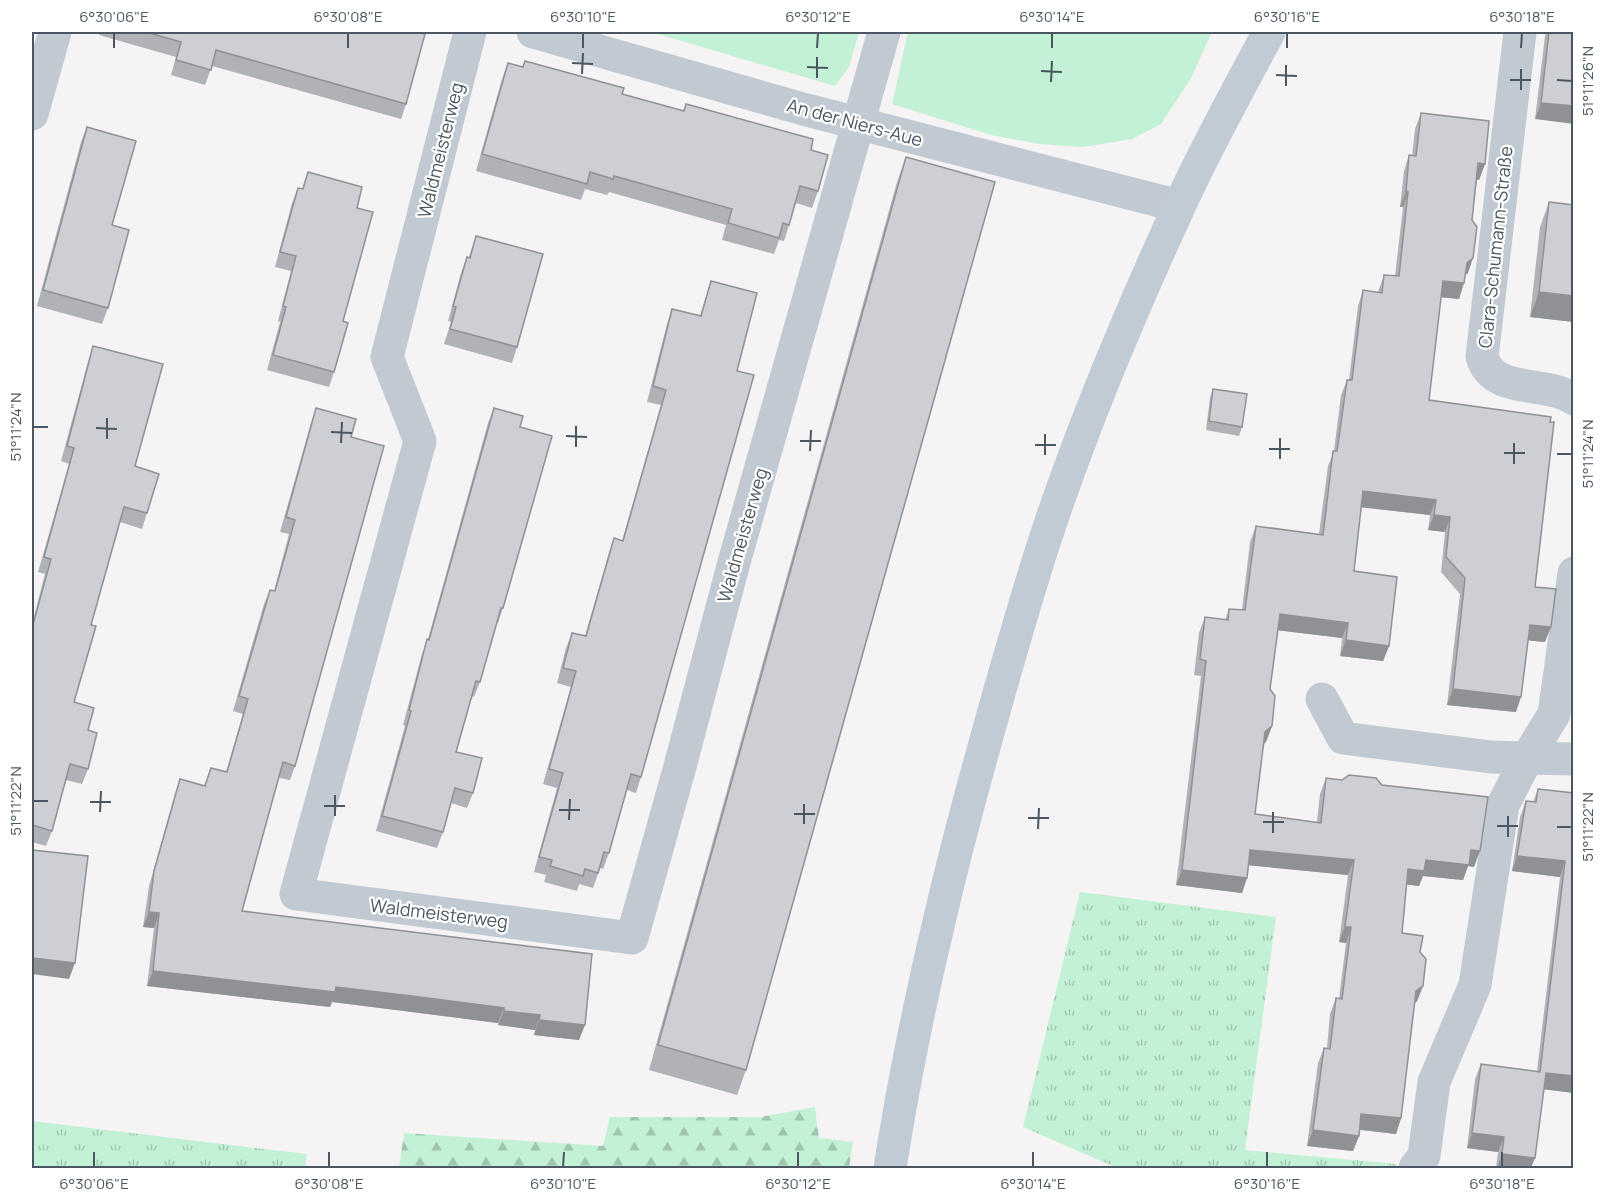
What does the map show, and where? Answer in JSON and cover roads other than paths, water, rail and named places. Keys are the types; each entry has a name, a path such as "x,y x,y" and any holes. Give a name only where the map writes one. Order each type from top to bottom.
{"main road":[{"path":"890,1168 900,1100 925,979 997,696 1040,555 1086,427 1139,295 1179,206 1225,113 1269,32"}],"street":[{"path":"32,114 55,32"},
{"name":"Waldmeisterweg","path":"470,32 387,357 420,441 296,894 632,938 733,566 858,123"},
{"name":"An der Niers-Aue","path":"533,32 858,123 1179,206"},
{"path":"858,123 884,32"},
{"name":"Clara-Schumann-Straße","path":"1520,32 1482,357 1490,372 1499,379 1561,392 1574,399"},
{"path":"1415,1168 1424,1156 1434,1082 1475,985 1503,805 1527,758 1554,714 1574,573"},
{"path":"1322,699 1343,738 1482,756 1574,759"}]}
